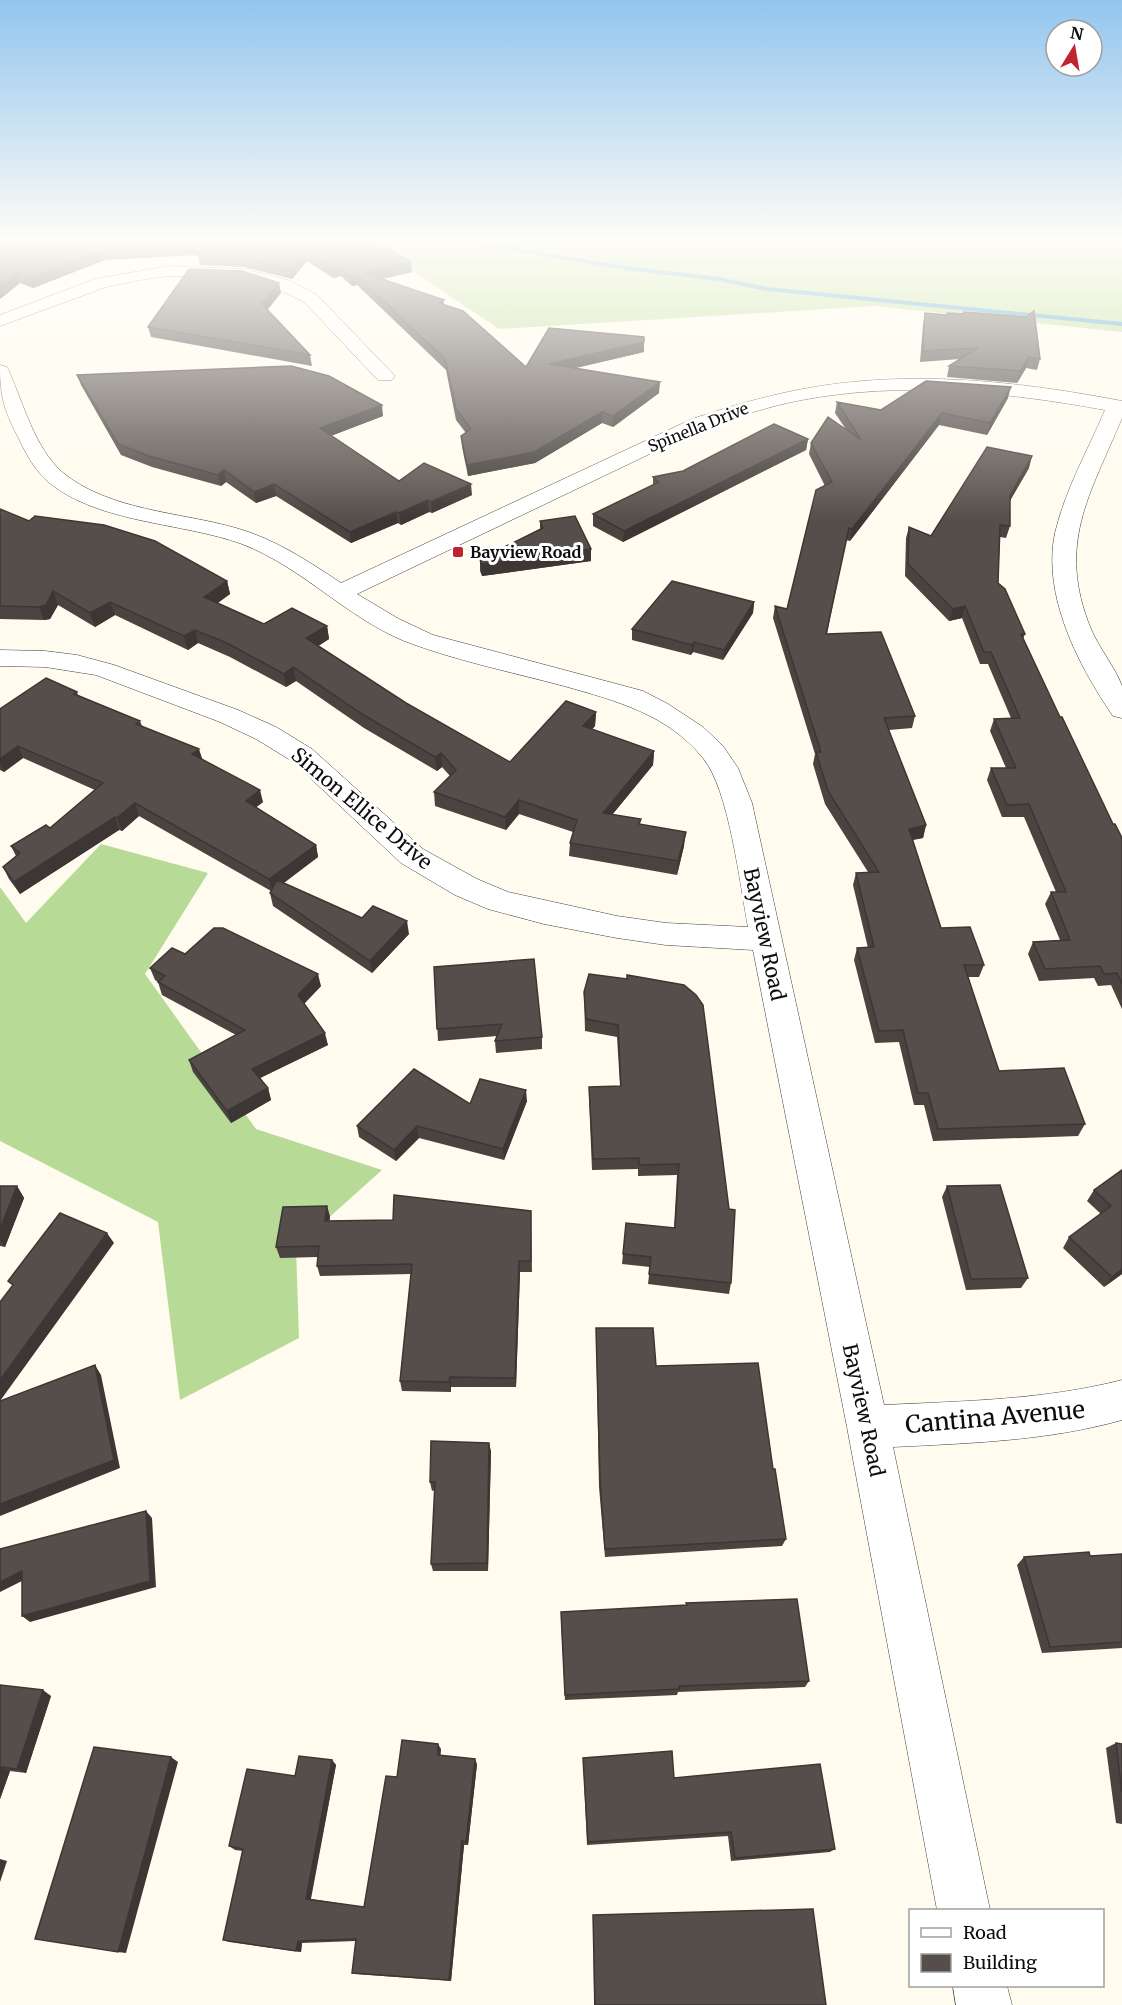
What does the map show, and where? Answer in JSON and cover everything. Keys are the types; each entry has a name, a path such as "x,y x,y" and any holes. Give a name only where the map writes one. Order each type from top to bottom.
{"street":[{"path":"345,335 385,376"},
{"name":"Bayview Road","path":"0,371 38,455 53,475 74,490 114,505 218,529 251,540 292,560 339,593 397,628 424,640 634,696 666,712 691,731 722,764 738,803 964,1909"},
{"name":"Spinella Drive","path":"339,593 699,423 758,402 822,390 927,384 1004,388 1120,407"},
{"path":"1120,407 1072,513 1063,549 1067,589 1073,612 1122,710"},
{"name":"Simon Ellice Drive","path":"0,658 67,662 105,670 230,716 266,733 302,754 412,856 466,887 499,901 544,913 666,934 766,939"},
{"name":"Cantina Avenue","path":"867,1427 1020,1418 1090,1410 1122,1400"},
{"path":"980,1987 984,2005"}],"green space":[{"path":"101,844 208,873 145,974 256,1129 382,1170 296,1247 299,1338 180,1400 158,1222 0,1141 0,887 26,923"}],"building":[{"path":"192,335 291,335 310,355"},
{"path":"419,335 490,335 526,367 545,335 618,335 644,337 644,342 549,364 660,382 613,416 602,412 534,452 467,465 461,436 471,429 456,409 445,359"},
{"path":"924,335 1037,335 1040,359 1029,357 1020,371 949,366 978,348 923,351"},
{"path":"291,366 329,376 382,405 320,428 399,481 424,463 471,484 431,502 428,500 350,532 274,484 254,492 224,470 218,475 149,456 118,444 77,375"},
{"path":"926,381 1011,387 990,423 942,413 852,529 849,528 826,634 881,632 915,716 884,718 926,825 909,829 941,928 970,927 984,965 964,965 999,1071 1064,1068 1085,1124 938,1129 928,1093 918,1093 903,1030 879,1031 857,948 874,947 856,873 879,872 828,791 816,752 821,752 775,606 787,609 816,490 832,482 811,443 828,417 861,440 837,402 881,410"},
{"path":"774,424 808,439 624,531 593,514 659,482 653,477 683,471"},
{"path":"987,447 1032,456 1010,496 1010,526 1000,525 998,583 1005,589 1025,634 1021,634 1060,717 1122,838 1122,984 1117,973 1104,974 1100,966 1045,969 1033,942 1070,940 1051,892 1066,892 1029,804 1007,805 991,768 1016,768 994,719 1020,718 991,652 984,652 965,606 953,609 908,564 909,527 931,536"},
{"path":"0,509 29,521 35,516 104,525 155,541 227,581 204,597 264,624 292,608 327,626 306,638 406,703 510,762 566,701 596,712 583,726 654,751 603,813 641,819 639,824 686,832 678,861 570,843 577,820 519,800 505,817 434,792 456,770 441,753 435,757 362,714 293,667 284,674 227,643 195,630 184,636 110,602 90,613 53,591 46,605 39,607 0,606"},
{"path":"575,516 591,549 481,564 480,559 543,528 540,521"},
{"path":"672,581 754,602 724,650 694,642 692,645 632,629"},
{"path":"46,678 77,692 74,694 140,721 136,724 199,749 192,754 260,790 246,801 316,845 269,879 135,803 117,818 115,817 14,882 3,867 20,853 11,846 46,825 50,828 103,783 18,746 0,759 0,709"},
{"path":"277,880 362,918 373,906 407,921 370,961 270,893"},
{"path":"214,928 223,928 318,974 298,995 325,1033 252,1069 268,1088 227,1111 189,1060 245,1030 158,982 165,976 150,968 172,948 185,954"},
{"path":"534,959 542,1037 495,1041 502,1024 437,1029 434,967"},
{"path":"589,974 627,979 627,975 684,985 696,995 703,1005 729,1209 735,1210 731,1283 649,1274 651,1257 623,1254 626,1223 675,1228 679,1164 639,1165 639,1158 593,1159 589,1087 621,1086 618,1025 586,1019 584,992"},
{"path":"414,1069 470,1104 480,1079 526,1090 503,1149 417,1126 394,1150 357,1126"},
{"path":"1122,1170 1122,1269 1112,1277 1069,1237 1111,1206 1094,1190"},
{"path":"1000,1185 1028,1278 971,1279 947,1186"},
{"path":"0,1186 17,1186 0,1229"},
{"path":"394,1195 531,1211 531,1261 519,1261 515,1378 450,1377 449,1382 400,1381 412,1264 317,1266 319,1246 276,1247 283,1207 327,1206 325,1221 393,1220"},
{"path":"60,1213 107,1233 0,1380 0,1302 13,1285 8,1281"},
{"path":"596,1328 653,1328 656,1366 758,1363 773,1469 775,1469 786,1539 605,1549 600,1479"},
{"path":"95,1365 114,1460 0,1504 0,1401"},
{"path":"431,1441 489,1443 487,1563 431,1564 435,1482 430,1482"},
{"path":"146,1511 150,1581 22,1616 22,1571 0,1582 0,1549"},
{"path":"1089,1552 1090,1556 1122,1554 1122,1642 1050,1647 1024,1557"},
{"path":"797,1599 809,1681 679,1686 679,1689 565,1695 561,1612 687,1605 686,1603"},
{"path":"0,1685 43,1690 17,1769 0,1767"},
{"path":"402,1740 438,1744 438,1755 475,1759 466,1842 462,1841 449,1980 352,1973 356,1939 298,1941 296,1951 223,1940 243,1849 229,1846 247,1769 295,1776 299,1756 332,1760 306,1899 364,1907 386,1776 397,1777"},
{"path":"1116,1743 1122,1744 1122,1792"},
{"path":"94,1747 171,1757 118,1952 35,1939"},
{"path":"672,1751 674,1778 820,1764 835,1849 735,1858 731,1832 588,1842 583,1758"},
{"path":"813,1909 826,2005 595,2005 593,1915"}],"place":[{"name":"Bayview Road","path":"458,552"}]}
